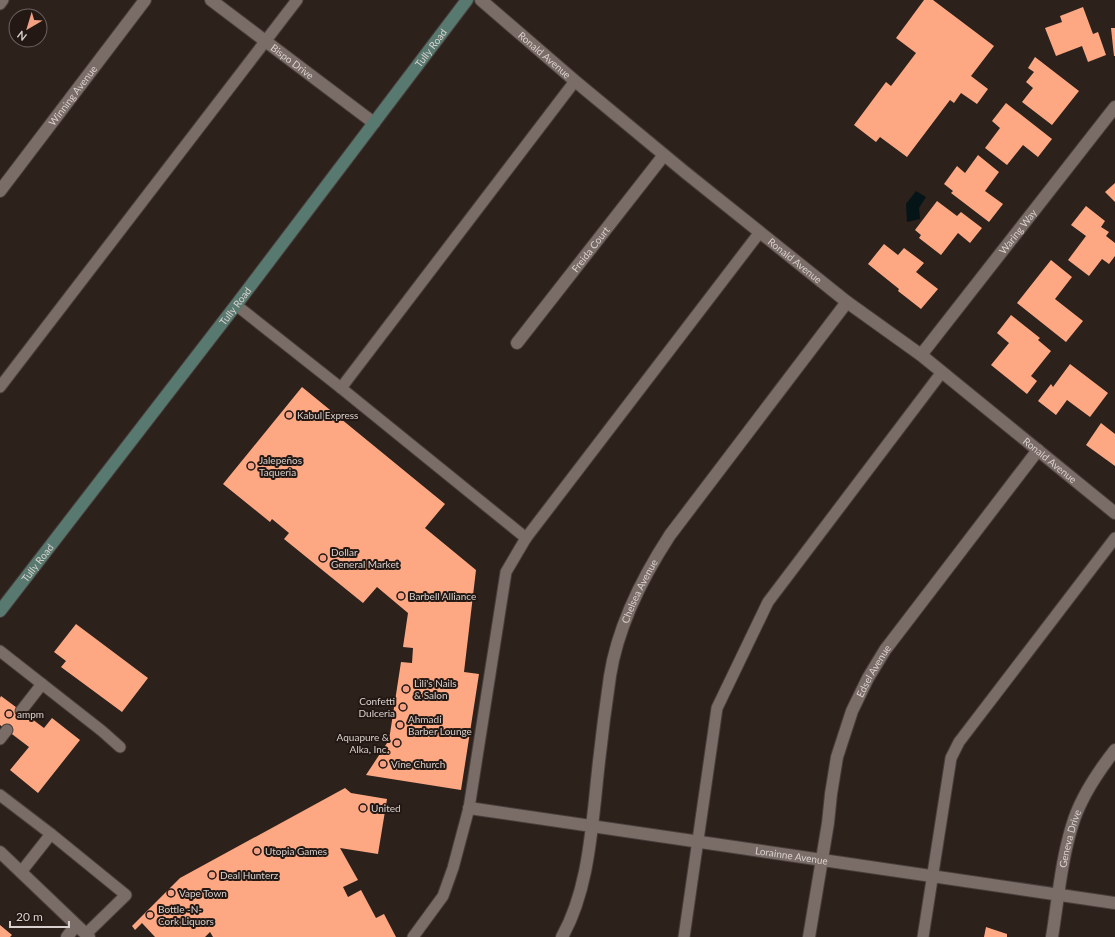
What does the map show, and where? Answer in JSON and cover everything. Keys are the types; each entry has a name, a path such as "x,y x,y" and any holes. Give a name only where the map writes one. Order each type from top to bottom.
{"main road":[{"name":"Tully Road","path":"0,611 236,305 467,0"}],"street":[{"name":"Winning Avenue","path":"0,192 145,0"},
{"name":"Bispo Drive","path":"211,0 374,123"},
{"name":"Ronald Avenue","path":"481,0 664,155 847,302 942,372 1115,513"},
{"name":"Waring Way","path":"920,355 1115,107"},
{"name":"Freida Court","path":"518,343 664,155"},
{"name":"Chelsea Avenue","path":"562,937 578,897 587,861 610,675 622,632 636,596 653,562 670,535 847,302"},
{"name":"Edsel Avenue","path":"809,937 837,758 852,711 868,678 885,650 1038,450"},
{"name":"Geneva Drive","path":"1052,937 1064,855 1075,818 1080,804 1098,772 1115,750"},
{"name":"Lorainne Avenue","path":"469,808 1115,903"},
{"path":"0,852 87,936"},
{"path":"67,937 76,925"}],"lane":[{"path":"0,4 3,0"},
{"path":"0,387 297,0"},
{"path":"342,388 575,81"},
{"path":"413,937 443,896 453,868 469,808 506,572 526,538 760,232"},
{"path":"236,305 342,388 526,538"},
{"path":"684,937 717,708 768,602 942,372"},
{"path":"923,937 951,758 956,747 1115,538"},
{"path":"0,651 102,731 120,747"},
{"path":"21,711 42,684"},
{"path":"0,795 126,895 87,936"},
{"path":"21,872 51,834"}],"shaded area":[{"path":"916,191 926,197 919,208 920,219 907,222 906,204"}],"building":[{"path":"924,0 933,0 994,46 971,76 988,89 977,104 961,93 954,103 950,100 907,157 880,137 876,142 854,125 886,82 891,86 916,53 896,38"},
{"path":"1083,7 1093,34 1098,32 1106,55 1088,62 1082,46 1056,56 1045,28 1062,22 1060,16"},
{"path":"1111,28 1115,28 1115,56 1114,56"},
{"path":"1035,57 1079,91 1052,125 1022,102 1033,88 1026,82 1034,72 1028,68"},
{"path":"1006,103 1052,139 1038,157 1023,145 1007,165 985,148 1000,128 992,121"},
{"path":"978,155 999,172 985,191 1003,204 989,222 951,193 953,191 944,184 957,166 965,173"},
{"path":"1115,183 1115,202 1105,192"},
{"path":"937,201 957,216 961,212 982,228 970,243 958,233 941,255 919,238 921,235 915,230"},
{"path":"1086,206 1105,221 1101,227 1109,232 1106,236 1115,243 1115,256 1109,264 1102,259 1089,276 1068,260 1086,236 1071,225"},
{"path":"884,244 898,255 904,248 924,263 916,272 938,289 921,309 868,264"},
{"path":"1051,260 1072,277 1055,299 1083,321 1066,342 1017,303"},
{"path":"1011,315 1040,338 1038,340 1051,351 1031,376 1037,381 1027,394 991,365 1009,343 997,333"},
{"path":"1070,364 1108,393 1090,417 1067,400 1056,415 1038,401 1051,384 1053,387"},
{"path":"302,387 445,504 425,528 476,570 464,672 479,674 461,790 366,775 389,740 401,662 412,663 413,648 403,647 408,613 377,587 363,603 284,539 289,533 272,519 270,522 223,484"},
{"path":"1101,423 1115,434 1115,466 1086,445"},
{"path":"76,624 148,678 122,712 61,667 66,661 54,652"},
{"path":"1,696 44,728 52,718 80,740 38,793 10,770 29,747 0,725"},
{"path":"345,788 351,793 387,799 378,854 340,848 358,880 343,887 348,897 361,890 376,918 384,914 396,937 213,937 210,932 205,937 155,937 142,923 135,930 132,926 180,878"},
{"path":"0,925 12,935 10,937 0,937"},
{"path":"986,927 1007,934 1007,937 984,937"}],"place":[{"name":"Kabul Express","path":"289,415"},
{"name":"Jalepeños Taqueria","path":"251,466"},
{"name":"Dollar General Market","path":"323,558"},
{"name":"Barbell Alliance","path":"401,596"},
{"name":"Lili's Nails & Salon","path":"406,689"},
{"name":"Confetti Dulceria","path":"403,707"},
{"name":"ampm","path":"9,714"},
{"name":"Ahmadi Barber Lounge","path":"400,725"},
{"name":"Aquapure & Alka, Inc.","path":"397,743"},
{"name":"Vine Church","path":"383,764"},
{"name":"United","path":"363,808"},
{"name":"Utopia Games","path":"257,851"},
{"name":"Deal Hunterz","path":"212,875"},
{"name":"Vape Town","path":"171,893"},
{"name":"Bottle -N- Cork Liquors","path":"150,915"}]}
